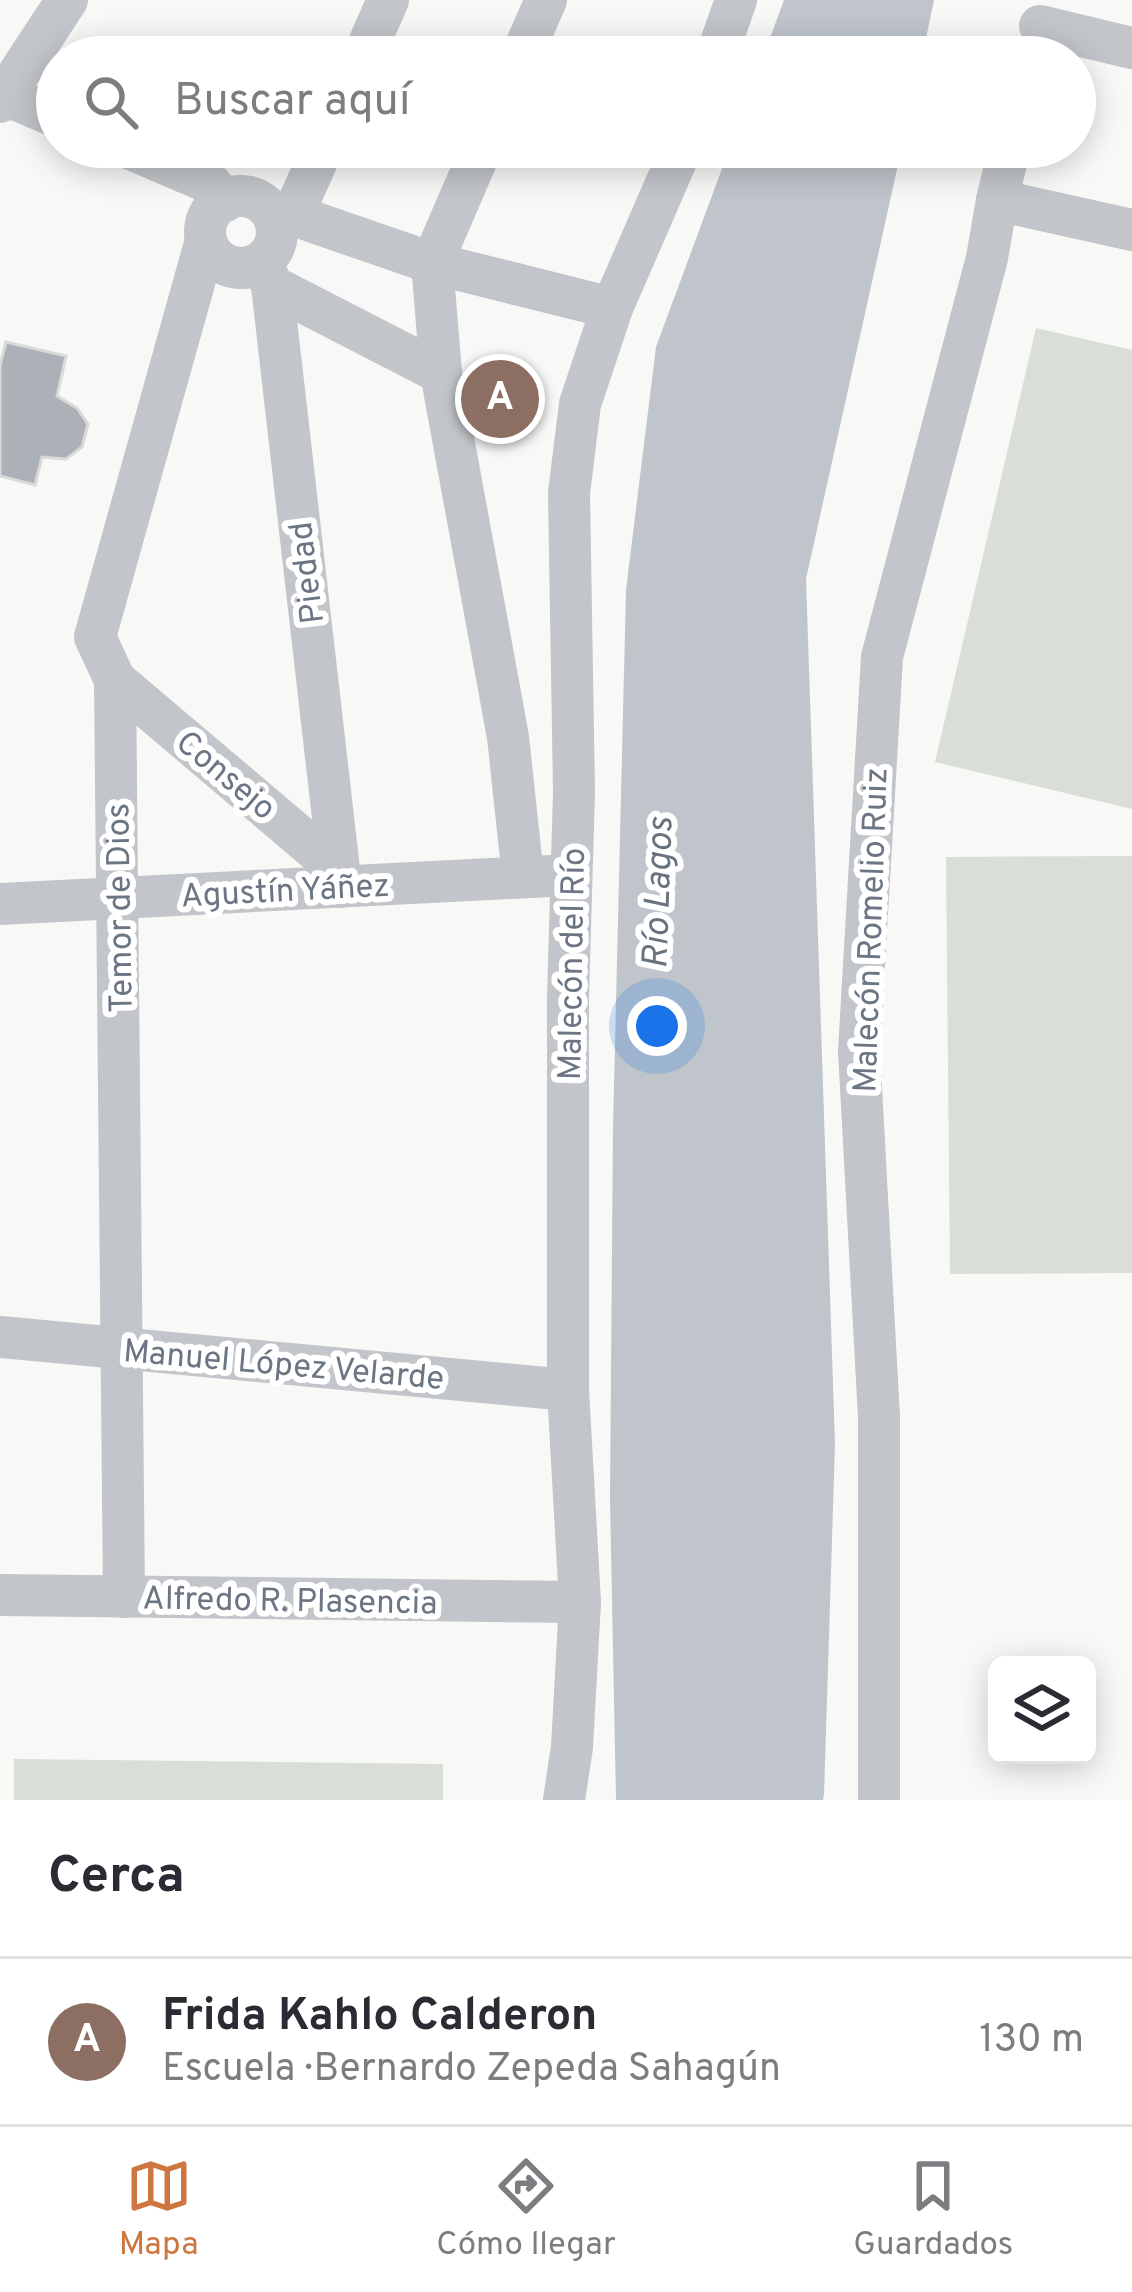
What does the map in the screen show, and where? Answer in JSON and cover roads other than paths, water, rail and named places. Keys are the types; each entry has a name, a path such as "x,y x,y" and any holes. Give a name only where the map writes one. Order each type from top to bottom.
{"street":[{"path":"43,36 67,0"},
{"path":"372,36 388,0"},
{"path":"530,36 546,0"},
{"path":"723,36 736,0"},
{"path":"1039,28 1076,36"},
{"path":"1096,40 1132,48"},
{"path":"36,46 2,96 36,109"},
{"path":"175,168 210,183 225,201"},
{"path":"267,274 284,216 311,168"},
{"path":"473,168 432,263 441,373 508,737 523,877"},
{"name":"Malecón del Río","path":"565,1800 580,1602 568,1390 574,792 569,493 580,404 612,308 673,168"},
{"name":"Malecón Romelio Ruiz","path":"879,1800 880,1417 859,1051 882,657 987,258 1005,168"},
{"path":"441,373 267,274 229,266 206,240 215,208 248,197 284,216 432,263 612,308"},
{"path":"997,200 1132,230"},
{"name":"Temor de Dios","path":"124,1597 115,680 95,637 206,240"},
{"name":"Piedad","path":"267,274 340,878"},
{"name":"Consejo","path":"115,680 340,878"},
{"name":"Agustín Yáñez","path":"0,904 340,878 570,875"},
{"name":"Manuel López Velarde","path":"0,1337 568,1390"},
{"name":"Alfredo R. Plasencia","path":"0,1595 580,1602"}],"water":[{"path":"784,0 934,0 926,36 771,36"},
{"name":"Río Lagos","path":"722,168 897,168 806,579 835,1444 823,1800 616,1800 610,1498 613,1126 626,590 656,347"}],"place":[{"name":"Frida Kahlo Calderon","path":"500,399"}]}
